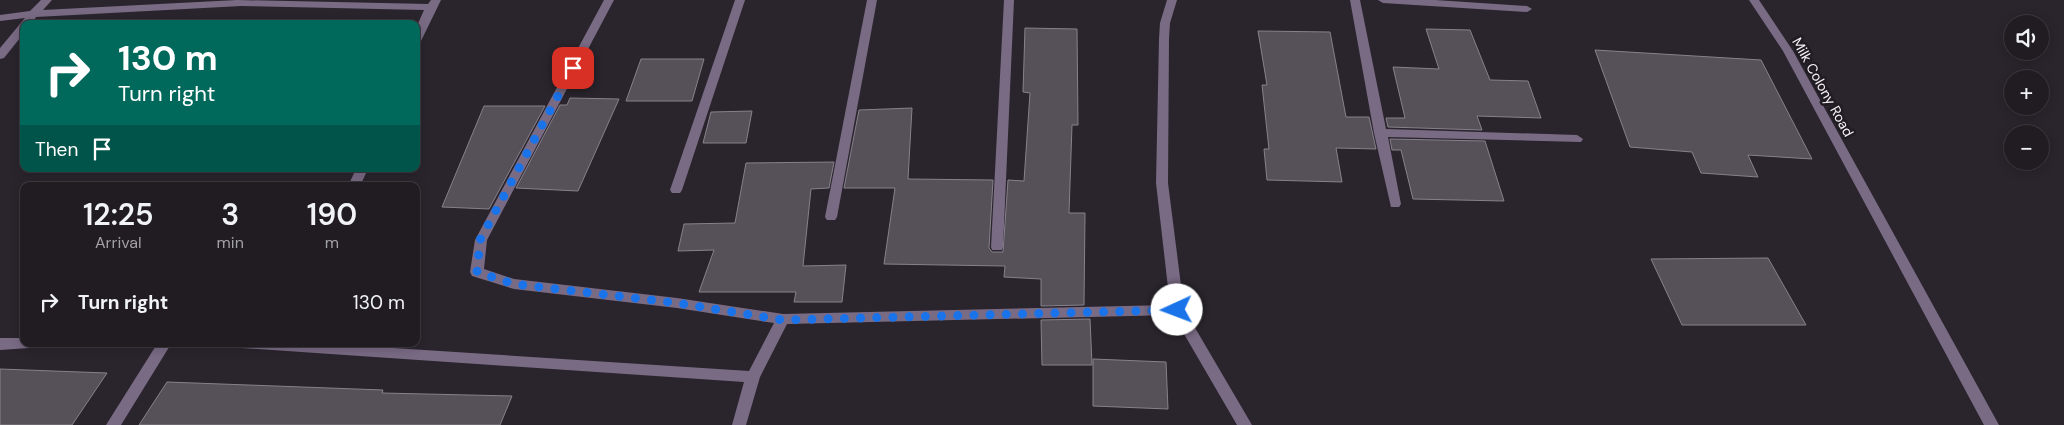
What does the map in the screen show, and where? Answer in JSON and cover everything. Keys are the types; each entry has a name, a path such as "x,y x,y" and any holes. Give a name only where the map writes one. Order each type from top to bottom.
{"street":[{"path":"29,20 47,0"},
{"path":"609,0 480,240 477,272 514,284 677,303 783,320 1177,310"},
{"path":"676,190 740,0"},
{"path":"831,217 872,0"},
{"path":"997,247 1009,0"},
{"path":"1172,0 1165,23 1164,39 1162,183 1177,310 1245,425"},
{"path":"1355,0 1395,204"},
{"path":"1383,0 1527,9"},
{"name":"Milk Colony Road","path":"1754,0 1788,51 1992,425"},
{"path":"0,18 33,14 242,2 433,3 420,31"},
{"path":"0,55 20,31"},
{"path":"1380,133 1576,139"},
{"path":"739,425 753,377 783,320"},
{"path":"0,344 20,344"},
{"path":"113,425 162,347"},
{"path":"293,347 753,377"}],"building":[{"path":"1025,28 1077,29 1078,125 1072,125 1069,213 1085,213 1084,305 1041,306 1041,279 1004,277 1005,266 884,264 895,188 844,188 859,110 912,108 908,179 993,180 989,248 992,252 1003,252 1008,180 1024,181 1030,93 1023,92"},
{"path":"1426,29 1470,30 1490,80 1528,81 1541,118 1477,116 1482,130 1388,127 1386,118 1405,118 1393,67 1439,69"},
{"path":"1258,31 1330,32 1346,117 1369,117 1376,149 1336,148 1342,182 1267,180 1264,149 1269,149 1262,85 1267,85"},
{"path":"1595,50 1761,60 1812,159 1748,155 1758,177 1701,173 1692,152 1630,147"},
{"path":"641,59 704,59 692,101 626,101"},
{"path":"570,98 619,99 578,191 516,188 560,105 567,105"},
{"path":"484,106 545,106 489,209 442,207"},
{"path":"752,111 746,143 703,143 711,112"},
{"path":"1390,139 1485,141 1504,201 1413,199 1401,150 1392,150"},
{"path":"834,162 829,188 811,189 803,266 846,265 842,302 794,302 796,292 699,292 714,250 678,251 684,224 735,223 746,163"},
{"path":"1768,258 1806,325 1682,325 1651,259"},
{"path":"1090,319 1092,365 1042,365 1041,320"},
{"path":"1093,359 1166,362 1168,409 1093,406"},
{"path":"0,369 107,373 72,425 0,425"},
{"path":"167,382 383,390 382,393 512,396 500,425 139,425"}],"route":[{"path":"573,68 480,240 477,272 514,284 677,303 783,320 1177,310"}]}
